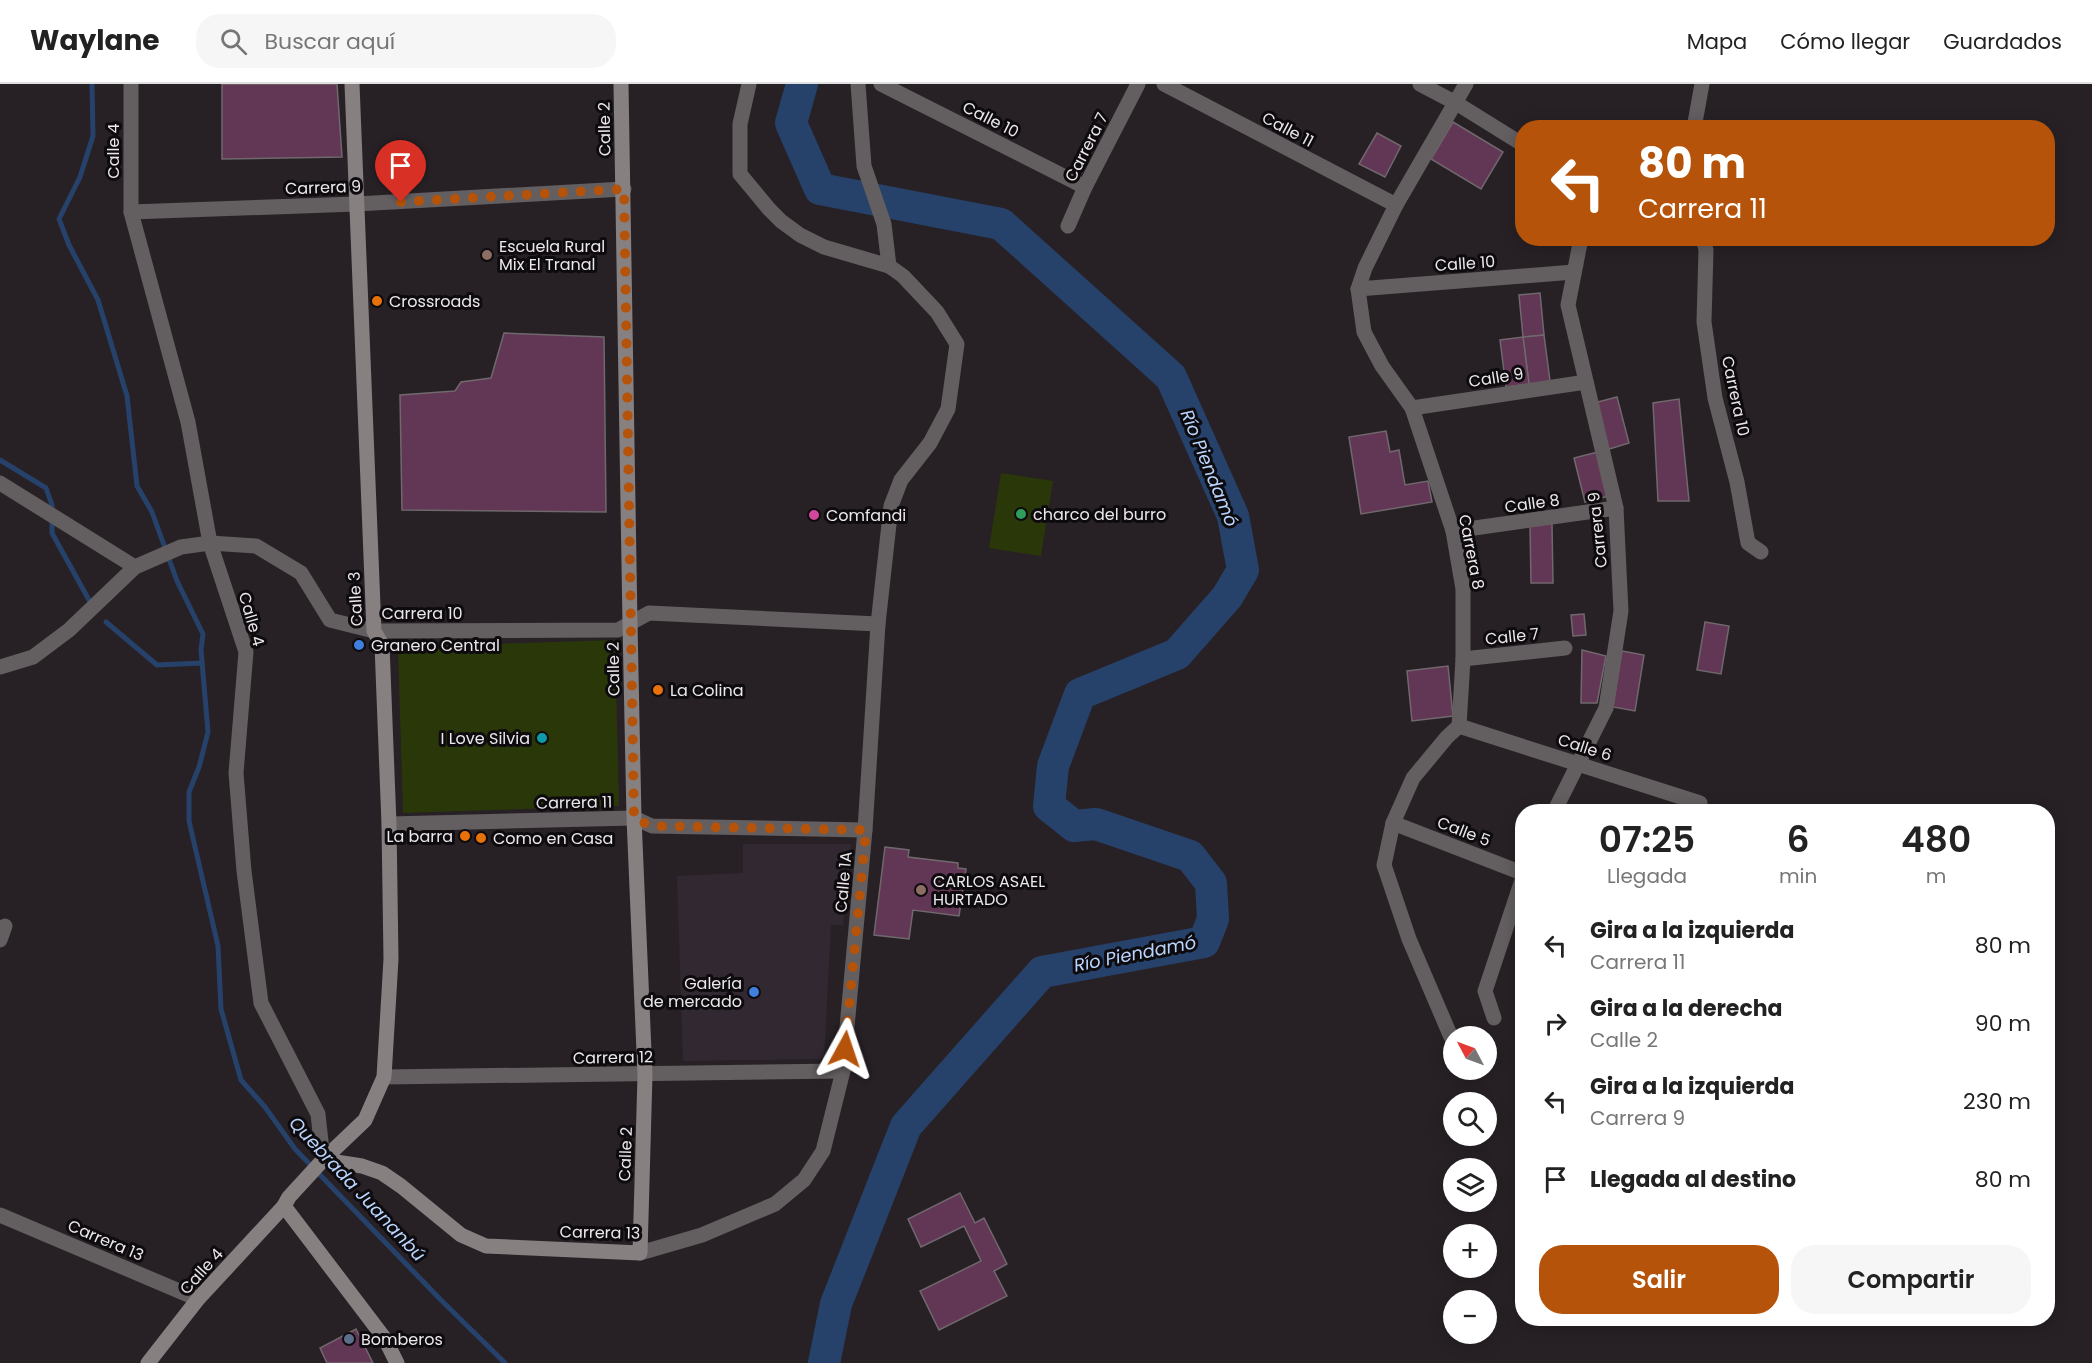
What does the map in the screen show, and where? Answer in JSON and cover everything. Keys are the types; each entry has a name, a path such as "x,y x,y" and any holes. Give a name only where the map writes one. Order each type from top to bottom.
{"main road":[{"name":"Calle 3","path":"321,1162 365,1120 384,1077 391,958 389,824 382,645 374,631 352,84"},
{"name":"Calle 2","path":"621,84 634,818 645,1075 639,1253"},
{"name":"Calle 4","path":"148,1363 198,1299 321,1162"},
{"name":"Carrera 13","path":"321,1162 362,1166 382,1173 461,1235 486,1246 639,1253"},
{"path":"286,1202 385,1339 397,1363"}],"street":[{"name":"Calle 4","path":"131,84 131,212 188,422 210,543 246,652 236,773 244,872 261,1003 318,1114 321,1162"},
{"path":"749,84 740,124 740,174 769,209 801,235 824,247 889,266 884,224 864,166 858,84"},
{"name":"Calle 10","path":"881,84 1085,187"},
{"name":"Carrera 7","path":"1068,226 1085,187 1138,84"},
{"name":"Calle 11","path":"1164,84 1396,205"},
{"path":"1420,84 1456,103 1515,140"},
{"name":"Carrera 8","path":"1460,726 1463,589 1453,531 1412,408 1382,366 1364,332 1358,289 1365,268 1396,205 1466,84"},
{"path":"1695,120 1702,84"},
{"name":"Carrera 9","path":"131,212 356,204 624,189"},
{"name":"Carrera 9","path":"1558,804 1606,708 1621,611 1616,508 1568,305 1579,246"},
{"name":"Carrera 10","path":"1705,246 1704,322 1715,398 1737,482 1748,543 1761,552"},
{"name":"Calle 1A","path":"843,1071 866,830 878,624 891,506 901,480 930,443 948,409 957,344 937,312 903,276 889,266"},
{"name":"Calle 10","path":"1358,289 1574,272"},
{"name":"Calle 9","path":"1412,408 1586,382"},
{"path":"0,483 135,567"},
{"name":"Calle 8","path":"1453,531 1616,508"},
{"name":"Carrera 10","path":"0,667 33,657 69,630 135,567 181,547 210,543 256,546 301,573 330,620 374,631 618,630 649,613 878,624"},
{"name":"Calle 7","path":"1463,659 1565,648"},
{"path":"1447,1026 1409,939 1384,865 1393,824 1413,778 1447,737 1460,726"},
{"name":"Calle 6","path":"1460,726 1700,803"},
{"name":"Carrera 11","path":"389,824 634,818 651,826 866,830"},
{"name":"Calle 5","path":"1393,824 1515,870"},
{"path":"1494,1018 1485,991 1515,901"},
{"name":"Carrera 12","path":"384,1077 843,1071"},
{"name":"Carrera 13","path":"639,1253 702,1235 775,1204 795,1189 823,1151 843,1071"},
{"name":"Carrera 13","path":"0,1215 198,1299"}],"shaded area":[{"name":"Galería de mercado","path":"743,844 851,844 843,925 831,925 824,1059 683,1061 677,876 743,873"}],"green space":[{"name":"charco del burro","path":"1001,473 1053,481 1041,556 989,548"},
{"path":"615,640 619,806 403,813 398,647"}],"building":[{"path":"222,84 337,84 342,157 222,159"},
{"path":"1453,122 1503,152 1481,189 1431,159"},
{"path":"1377,133 1401,146 1385,177 1359,164"},
{"path":"1540,293 1544,335 1523,337 1519,295"},
{"path":"504,333 604,337 606,512 402,510 400,395 455,391 461,382 491,378"},
{"path":"1544,335 1550,381 1529,384 1523,337"},
{"path":"1523,337 1529,384 1506,387 1500,340"},
{"path":"1617,397 1629,443 1606,450 1594,403"},
{"path":"1679,399 1689,501 1658,501 1653,403"},
{"path":"1386,431 1390,452 1399,450 1405,485 1428,481 1432,502 1361,514 1349,437"},
{"path":"1598,452 1609,496 1585,502 1574,458"},
{"path":"1530,524 1552,524 1553,583 1531,583"},
{"path":"1584,614 1586,635 1573,636 1571,615"},
{"path":"1705,622 1729,626 1721,674 1697,670"},
{"path":"1582,650 1606,656 1597,703 1581,703"},
{"path":"1622,651 1644,655 1635,711 1613,707"},
{"path":"1448,666 1453,716 1412,721 1407,671"},
{"name":"CARLOS ASAEL HURTADO","path":"885,847 909,850 908,857 958,863 958,868 966,869 959,916 913,910 909,939 874,935"},
{"path":"960,1193 975,1223 984,1218 1007,1264 994,1271 1007,1296 939,1330 920,1291 981,1261 964,1226 921,1247 908,1219"},
{"name":"Bomberos","path":"356,1329 373,1363 327,1363 320,1348"}],"waterway":[{"name":"Quebrada Juananbú","path":"92,84 93,136 80,177 59,219 69,245 98,300 127,396 137,486 152,512 177,581 203,634 201,650 208,732 199,767 189,792 189,821 218,946 221,1009 241,1080 265,1107 295,1149 505,1363"},
{"name":"Río Piendamó","path":"802,84 791,123 820,189 1001,224 1171,377 1233,516 1243,570 1227,597 1177,654 1080,694 1053,766 1049,806 1074,826 1096,824 1190,856 1211,883 1213,919 1204,942 1042,972 906,1126 836,1304 824,1363"},
{"path":"0,460 46,488 52,505 52,533 89,600"},
{"path":"106,622 157,665 202,663"}],"place":[{"name":"Escuela Rural Mix El Tranal","path":"487,255"},
{"name":"Crossroads","path":"377,301"},
{"name":"charco del burro","path":"1021,514"},
{"name":"Comfandi","path":"814,515"},
{"name":"Granero Central","path":"359,645"},
{"name":"La Colina","path":"658,690"},
{"name":"I Love Silvia","path":"542,738"},
{"name":"La barra","path":"465,836"},
{"name":"Como en Casa","path":"481,838"},
{"name":"CARLOS ASAEL HURTADO","path":"921,890"},
{"name":"Galería de mercado","path":"754,992"},
{"name":"Bomberos","path":"349,1339"}],"route":[{"path":"401,202 624,189 634,818 651,826 866,830 845,1049"}]}
